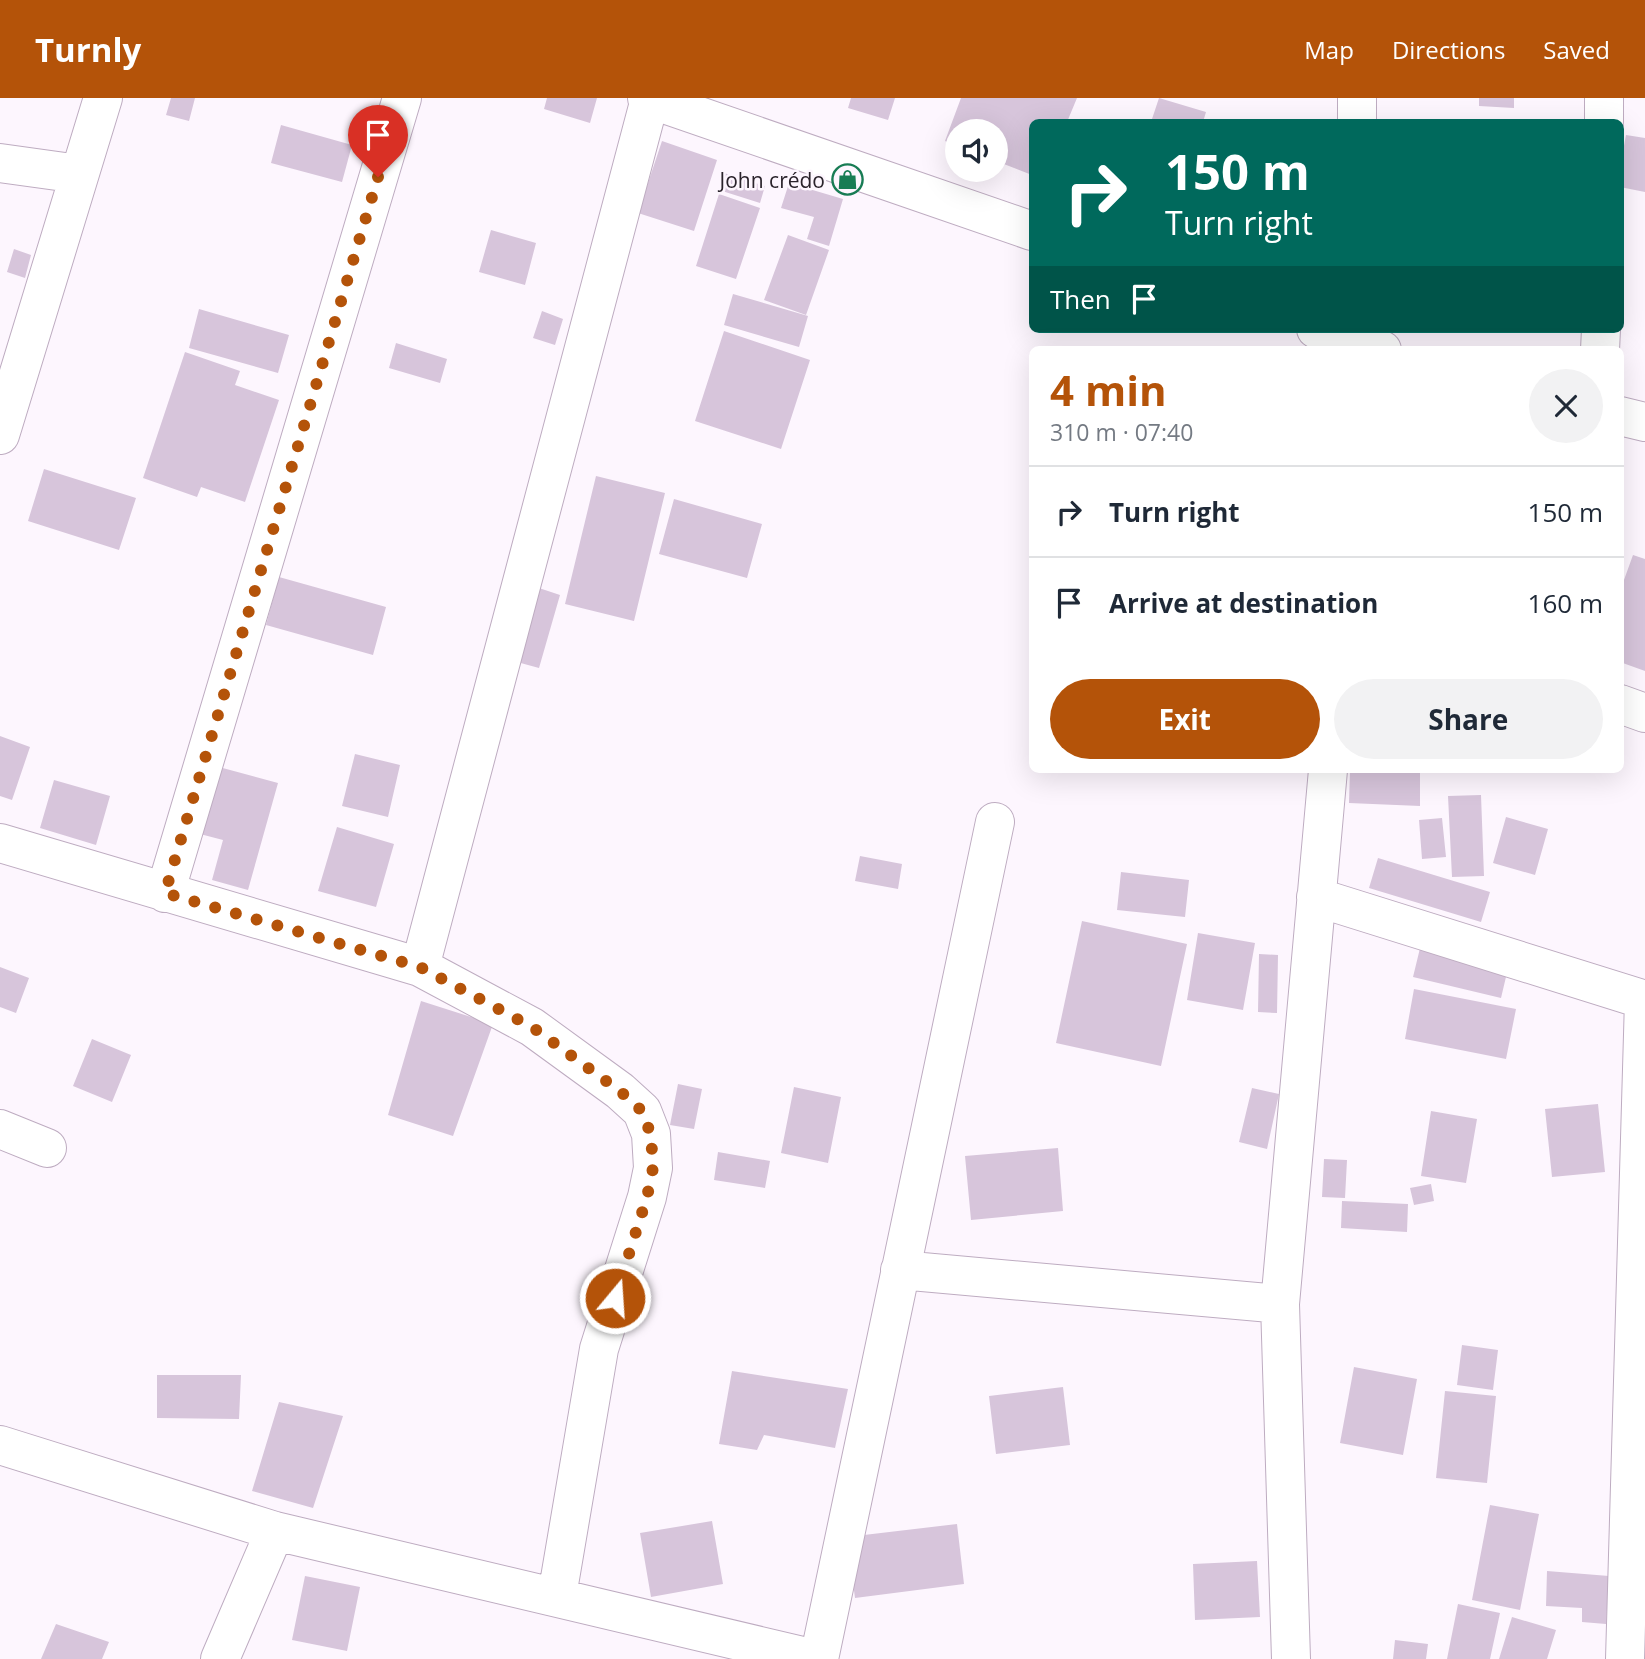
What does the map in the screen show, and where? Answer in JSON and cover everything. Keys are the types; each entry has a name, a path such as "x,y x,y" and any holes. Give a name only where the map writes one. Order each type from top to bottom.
{"street":[{"path":"0,435 103,98"},
{"path":"165,893 402,98"},
{"path":"1357,98 1357,119"},
{"path":"1604,98 1604,119"},
{"path":"420,967 648,99 1029,230"},
{"path":"0,163 79,174"},
{"path":"1329,333 1362,343"},
{"path":"1624,417 1645,422"},
{"path":"1624,705 1645,713"},
{"path":"1291,1659 1280,1304 1328,773"},
{"path":"0,1445 275,1531 817,1659 995,822"},
{"path":"0,844 420,967 532,1027 620,1091 642,1111 651,1135 653,1168 647,1197 599,1349 557,1596"},
{"path":"1316,897 1645,1000 1625,1659"},
{"path":"0,1129 47,1148"},
{"path":"900,1270 1280,1304"},
{"path":"220,1659 275,1531"}],"building":[{"path":"171,98 195,98 189,121 166,115"},
{"path":"547,98 597,98 590,123 544,109"},
{"path":"851,98 895,98 888,120 848,108"},
{"path":"961,98 1077,98 1068,119 1029,119 1029,174 1008,166 1008,119 953,119"},
{"path":"1159,98 1206,112 1204,119 1152,119"},
{"path":"1479,98 1514,98 1514,108 1479,106"},
{"path":"281,125 352,145 342,182 271,163"},
{"path":"1626,135 1645,138 1645,192 1624,188"},
{"path":"662,141 717,160 694,231 638,213"},
{"path":"724,173 765,186 760,203 719,190"},
{"path":"789,183 843,199 829,246 807,239 814,217 781,208"},
{"path":"719,194 760,208 736,279 696,266"},
{"path":"491,230 536,243 525,285 479,272"},
{"path":"788,235 829,250 806,315 764,300"},
{"path":"14,249 31,255 25,278 7,272"},
{"path":"733,294 808,316 799,347 724,325"},
{"path":"199,309 289,335 278,373 189,348"},
{"path":"542,311 563,319 555,345 533,338"},
{"path":"724,331 810,360 781,449 695,421"},
{"path":"396,343 447,359 440,383 389,368"},
{"path":"185,352 240,371 235,385 279,400 245,502 201,487 197,497 143,478"},
{"path":"44,469 136,498 119,550 28,521"},
{"path":"596,476 665,493 634,621 565,604"},
{"path":"674,499 762,524 747,578 659,554"},
{"path":"1633,555 1645,559 1645,671 1624,663 1624,580"},
{"path":"279,577 386,607 373,655 266,625"},
{"path":"539,588 560,595 539,668 517,662"},
{"path":"0,736 30,747 12,800 0,796"},
{"path":"355,754 400,765 388,817 342,806"},
{"path":"219,767 278,783 248,890 212,880 223,840 200,834"},
{"path":"1350,773 1420,773 1420,806 1349,803"},
{"path":"54,780 110,796 96,845 40,828"},
{"path":"1481,795 1484,876 1452,877 1448,796"},
{"path":"1506,817 1548,829 1535,875 1493,863"},
{"path":"1442,818 1446,857 1422,859 1419,820"},
{"path":"337,827 394,844 376,907 318,891"},
{"path":"860,856 902,864 898,889 855,881"},
{"path":"1378,858 1490,892 1481,922 1369,888"},
{"path":"1121,872 1189,880 1185,917 1117,910"},
{"path":"1082,921 1187,944 1161,1066 1056,1043"},
{"path":"1198,933 1255,943 1243,1010 1187,1000"},
{"path":"1422,940 1510,960 1501,998 1413,977"},
{"path":"1259,954 1278,955 1277,1013 1258,1012"},
{"path":"0,967 29,978 16,1013 0,1007"},
{"path":"1414,989 1516,1009 1506,1059 1405,1039"},
{"path":"421,1001 493,1024 453,1136 388,1115"},
{"path":"92,1039 131,1055 112,1102 73,1086"},
{"path":"678,1084 702,1089 694,1129 670,1125"},
{"path":"794,1087 841,1097 828,1163 781,1153"},
{"path":"1252,1088 1279,1094 1267,1149 1239,1142"},
{"path":"1598,1104 1605,1172 1552,1177 1545,1109"},
{"path":"1431,1111 1477,1119 1466,1183 1421,1176"},
{"path":"1058,1148 1063,1211 971,1220 965,1156"},
{"path":"718,1152 770,1161 765,1188 714,1180"},
{"path":"1324,1159 1347,1160 1345,1198 1322,1197"},
{"path":"1431,1184 1434,1201 1414,1205 1410,1188"},
{"path":"1342,1201 1408,1204 1407,1232 1341,1228"},
{"path":"1462,1345 1498,1350 1493,1390 1457,1385"},
{"path":"1354,1367 1417,1379 1403,1455 1340,1443"},
{"path":"732,1371 848,1389 835,1448 764,1435 757,1450 719,1444"},
{"path":"157,1375 241,1375 239,1419 157,1418"},
{"path":"1063,1387 1070,1445 996,1454 989,1396"},
{"path":"1445,1391 1496,1396 1487,1483 1436,1478"},
{"path":"279,1402 343,1416 313,1508 252,1491"},
{"path":"1490,1505 1539,1514 1520,1610 1472,1600"},
{"path":"712,1521 723,1584 651,1597 640,1533"},
{"path":"957,1524 964,1584 855,1598 847,1537"},
{"path":"1257,1561 1260,1617 1195,1620 1193,1564"},
{"path":"1547,1571 1609,1576 1606,1624 1582,1622 1582,1608 1546,1606"},
{"path":"305,1576 360,1587 347,1651 292,1640"},
{"path":"1458,1604 1500,1613 1490,1659 1447,1659"},
{"path":"1512,1617 1556,1630 1547,1659 1499,1659"},
{"path":"56,1624 109,1642 102,1659 41,1659"},
{"path":"1395,1640 1428,1644 1426,1659 1393,1659"}],"place":[{"name":"John crédo","path":"848,180"}],"route":[{"path":"378,177 165,893 420,967 532,1027 620,1091 642,1111 651,1135 653,1168 647,1197 615,1298"}]}
